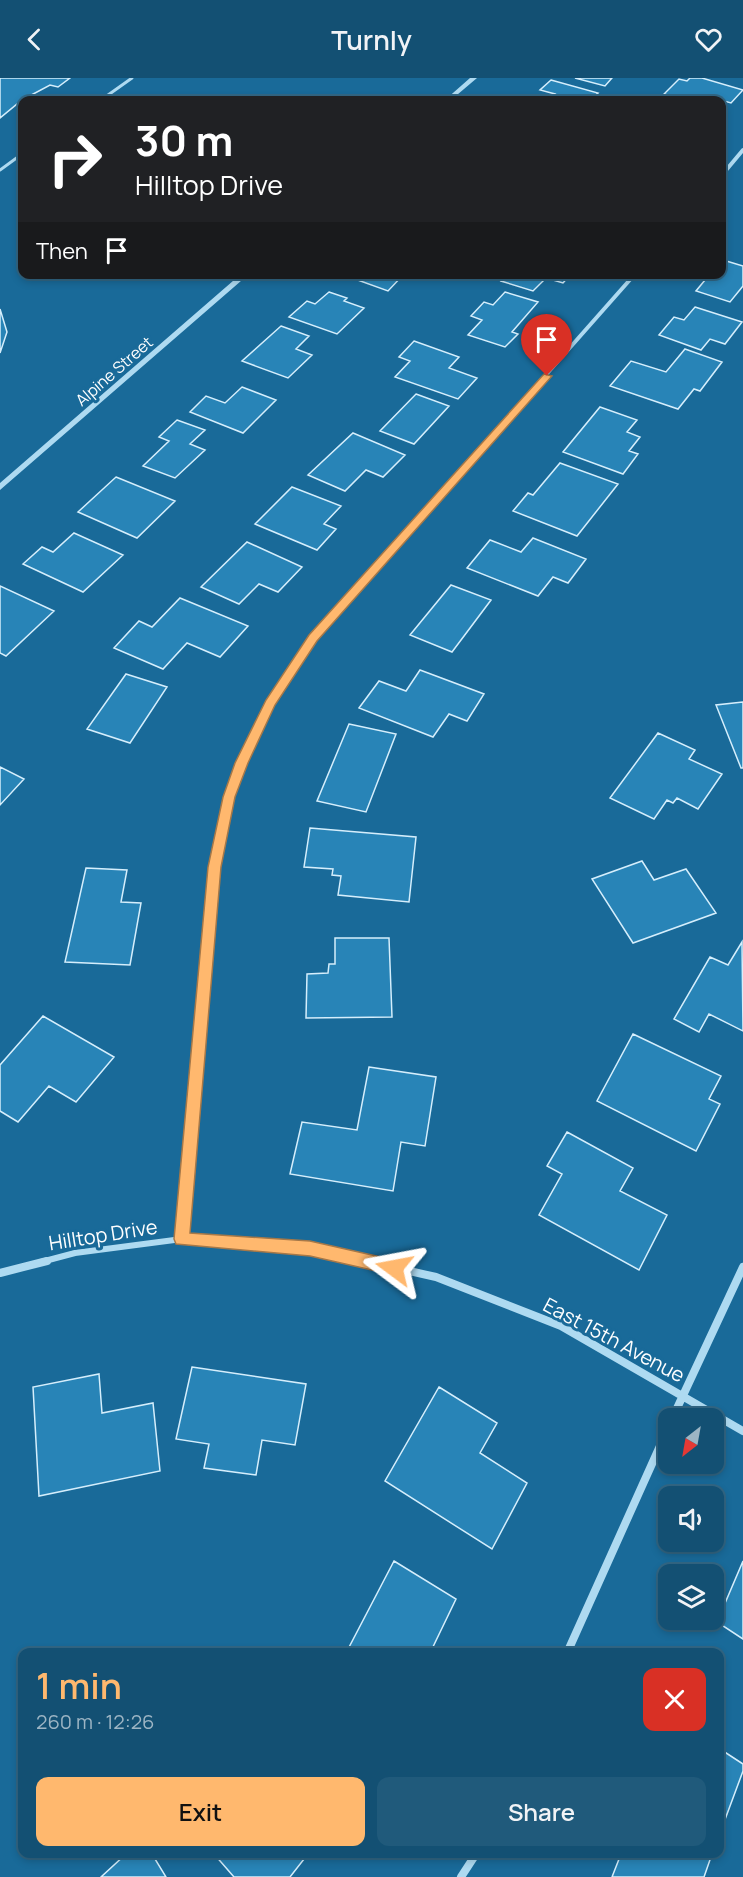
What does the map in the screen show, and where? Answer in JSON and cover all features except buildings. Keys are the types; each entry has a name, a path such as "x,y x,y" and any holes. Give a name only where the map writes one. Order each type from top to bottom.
{"street":[{"path":"453,96 474,78"},
{"path":"726,170 743,150"},
{"name":"Alpine Street","path":"0,488 240,279"},
{"name":"Hilltop Drive","path":"0,1273 75,1253 182,1239 215,867 229,797 242,763 270,704 313,638 631,279"},
{"name":"East 15th Avenue","path":"182,1239 310,1248 436,1277 561,1326 743,1431"},
{"path":"677,1408 743,1267"},
{"path":"569,1648 658,1450"},
{"path":"461,1877 473,1858"}],"lane":[{"path":"107,96 132,78"},
{"path":"0,170 18,157"}],"route":[{"path":"394,1268 310,1248 182,1239 215,867 229,797 242,763 270,704 313,638 547,376"}]}
